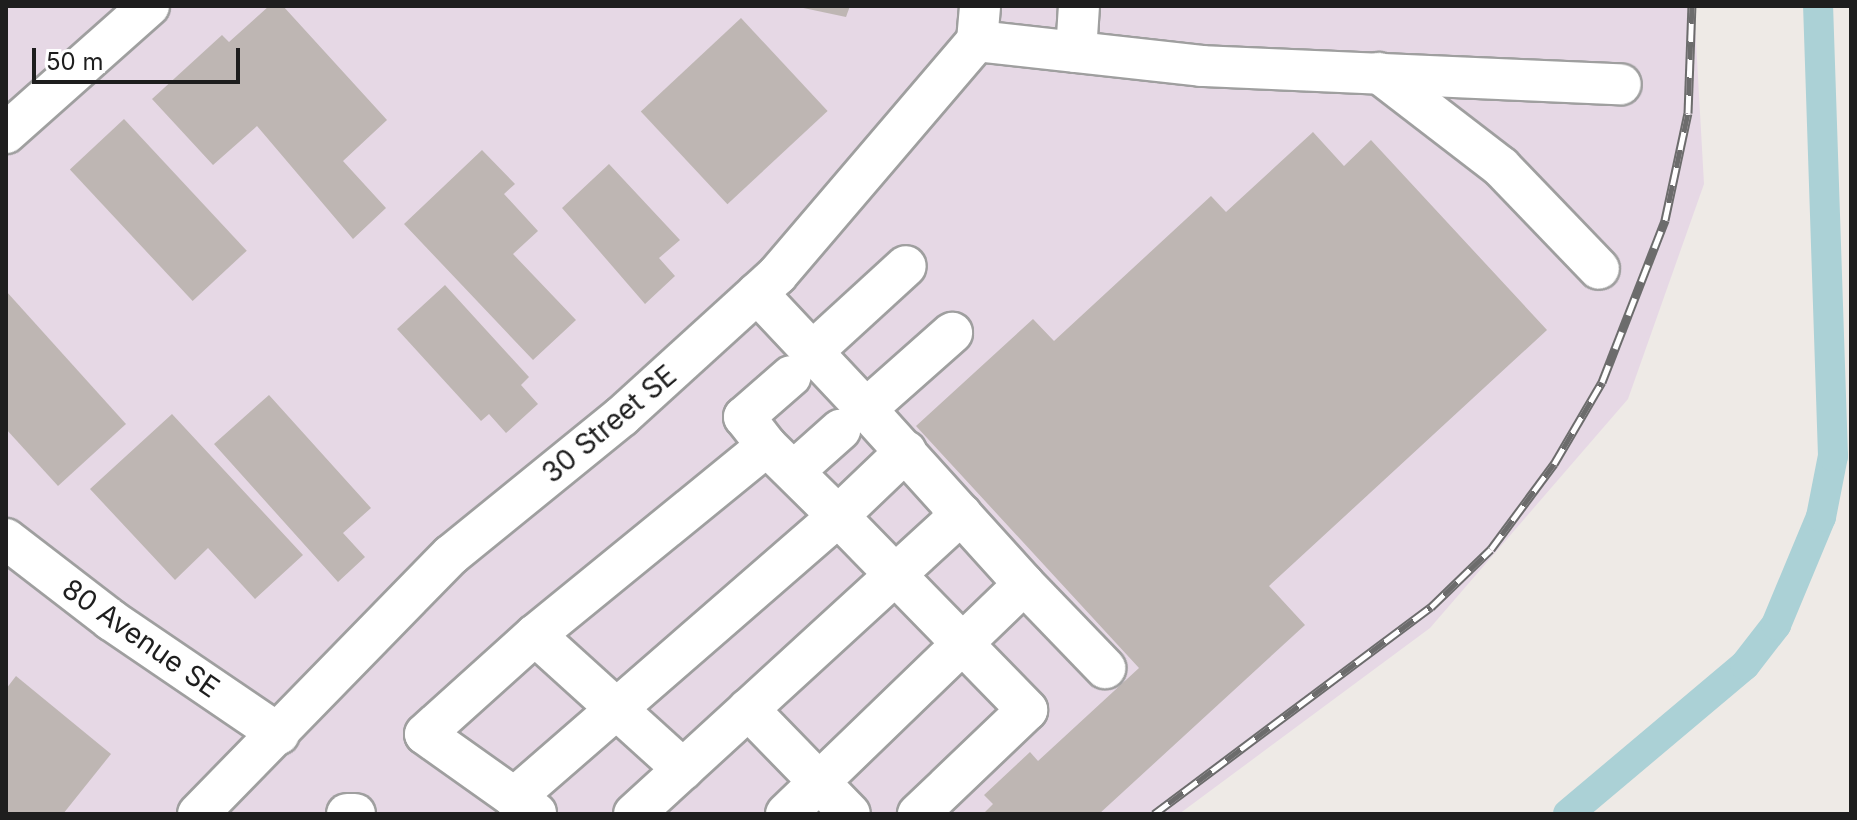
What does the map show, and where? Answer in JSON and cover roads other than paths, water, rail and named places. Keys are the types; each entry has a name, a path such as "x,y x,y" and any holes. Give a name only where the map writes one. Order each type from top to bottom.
{"street":[{"path":"6,133 149,6"},
{"path":"1076,52 1079,6"},
{"path":"978,24 1076,52 1202,66 1621,84"},
{"name":"30 Street SE","path":"218,808 279,734 451,555 622,416 757,293 978,24"},
{"path":"1379,73 1501,167 1599,269"},
{"path":"906,266 744,417 780,458 1027,710 918,814"},
{"path":"757,293 801,364 853,420 906,451 1024,584 1105,668"},
{"path":"906,451 838,516 615,705 526,806 425,734 535,635 780,458 853,420 952,333"},
{"path":"634,814 961,514"},
{"name":"80 Avenue SE","path":"6,539 111,620 279,734"},
{"path":"786,814 1024,584"},
{"path":"535,635 683,769"},
{"path":"748,709 850,814"},
{"path":"347,814 355,814"}],"waterway":[{"path":"1568,814 1745,665 1776,625 1821,517 1833,456 1818,6"}],"railway":[{"path":"1154,814 1431,607 1491,549 1554,464 1602,382 1665,220 1688,113 1692,6"}]}
